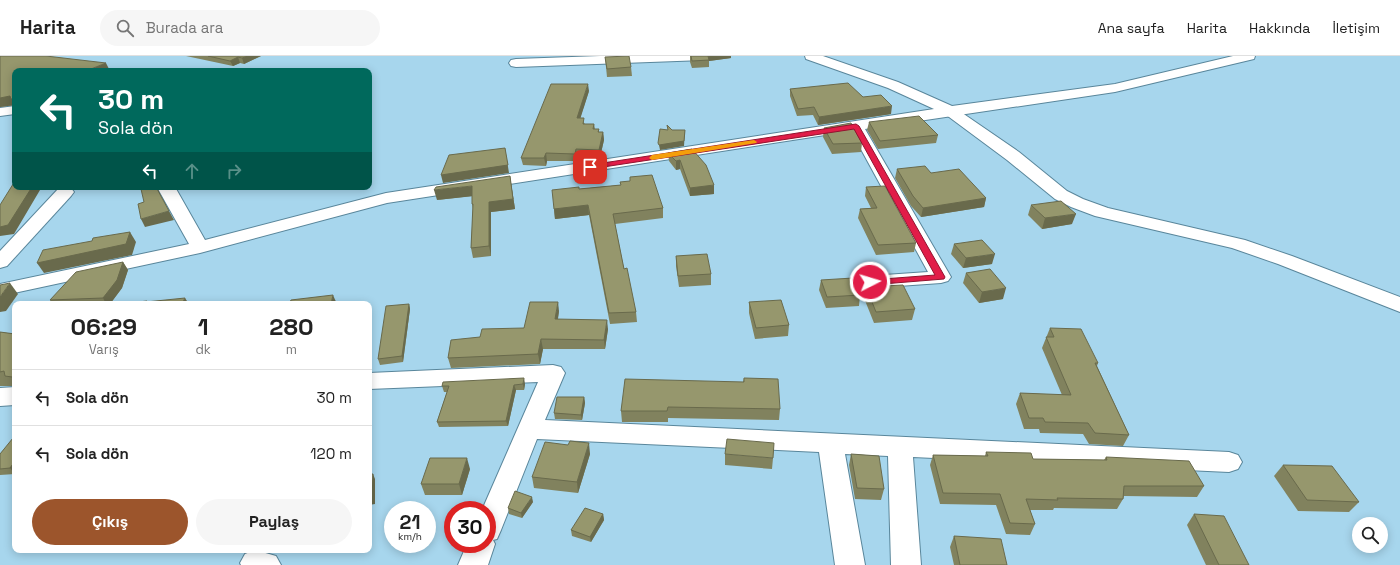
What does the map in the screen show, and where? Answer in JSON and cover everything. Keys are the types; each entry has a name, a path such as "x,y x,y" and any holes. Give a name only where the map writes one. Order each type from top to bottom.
{"street":[{"path":"516,63 704,56"},
{"path":"811,56 893,85 950,111 1061,194 1077,203 1102,212 1238,244 1284,260 1400,305"},
{"path":"0,290 200,247 386,198 950,111 1115,88 1249,56"},
{"path":"0,112 12,110"},
{"path":"856,126 941,277 870,282"},
{"path":"168,190 200,247"},
{"path":"0,262 65,192"},
{"path":"372,381 553,373 496,508"},
{"path":"0,397 12,396"},
{"path":"529,429 1229,462"},
{"path":"830,443 850,565"},
{"path":"900,446 906,565"},
{"path":"472,565 477,553"}],"building":[{"path":"0,56 46,56 106,63 94,68 12,68 12,99 10,96 0,98"},
{"path":"208,56 248,56 242,58 238,57 230,61"},
{"path":"629,56 631,67 607,69 605,57"},
{"path":"691,56 708,56 709,60 692,61"},
{"path":"848,83 863,97 881,95 892,106 819,117 814,107 798,109 790,89"},
{"path":"551,84 588,84 577,118 584,118 583,124 594,124 593,129 599,129 598,132 603,132 599,150 576,149 575,154 546,153 544,158 521,158"},
{"path":"919,116 938,135 880,141 869,122"},
{"path":"851,123 862,143 833,144 824,128"},
{"path":"667,125 672,130 685,130 684,141 659,145 660,129 668,130"},
{"path":"505,148 508,165 441,175 449,155"},
{"path":"692,149 706,165 714,185 690,188 680,160 676,161 668,153"},
{"path":"925,166 931,173 959,169 986,198 923,208 913,196 897,169"},
{"path":"652,175 663,208 613,214 624,269 627,268 636,312 609,313 588,205 554,209 552,190 621,185 620,182 630,181 630,177"},
{"path":"510,176 513,199 489,202 489,246 471,248 473,204 472,186 434,190 436,187"},
{"path":"12,186 12,190 30,190 8,225 0,227 0,205"},
{"path":"885,186 916,243 878,245 860,209 877,208 866,187"},
{"path":"141,190 158,190 169,211 141,219 138,204 144,202"},
{"path":"1061,201 1076,214 1045,218 1031,205"},
{"path":"130,232 126,244 37,263 43,250 92,241 93,238"},
{"path":"982,240 995,254 966,258 954,244"},
{"path":"707,254 711,274 678,276 676,256"},
{"path":"123,262 117,280 103,298 50,300 76,272"},
{"path":"990,269 1006,288 982,292 966,273"},
{"path":"853,278 860,295 827,297 821,280"},
{"path":"10,283 0,297 0,285"},
{"path":"903,285 915,309 876,312 866,287"},
{"path":"333,295 332,301 291,300"},
{"path":"185,298 184,301 156,301"},
{"path":"781,300 789,325 756,328 749,302"},
{"path":"530,302 558,302 555,319 607,320 604,340 541,339 538,354 448,358 451,340 480,337 482,329 524,328"},
{"path":"409,304 402,356 378,359 386,306"},
{"path":"1050,328 1081,329 1098,363 1095,363 1129,435 1095,433 1088,423 1045,422 1043,418 1029,418 1020,393 1071,395 1046,337 1054,337"},
{"path":"0,332 12,334 12,377 5,376 4,371 0,372"},
{"path":"524,378 523,384 514,385 506,421 437,422 449,386 442,386 443,382"},
{"path":"744,378 778,379 780,409 668,407 667,411 621,411 625,379 744,382"},
{"path":"557,397 584,397 581,415 554,413"},
{"path":"12,439 12,465 10,468 0,469 0,454"},
{"path":"727,439 774,443 773,458 725,454"},
{"path":"570,441 589,443 577,482 532,477 545,442 568,445"},
{"path":"986,452 1031,453 1033,459 1107,460 1106,457 1189,461 1204,486 1124,486 1123,499 1026,499 1035,524 1010,523 1000,494 943,493 933,455 988,456"},
{"path":"851,454 879,456 884,489 857,488"},
{"path":"430,458 467,458 459,484 421,484"},
{"path":"1283,465 1332,466 1359,502 1307,500"},
{"path":"372,474 373,474 372,499"},
{"path":"515,491 532,497 521,513 508,508"},
{"path":"585,508 603,514 590,537 571,530"},
{"path":"1194,514 1224,516 1249,565 1219,565"},
{"path":"954,536 1001,539 1007,565 960,565"}],"slow traffic":[{"path":"652,158 754,142"}],"route":[{"path":"590,167 856,126 941,277 870,282"}]}
